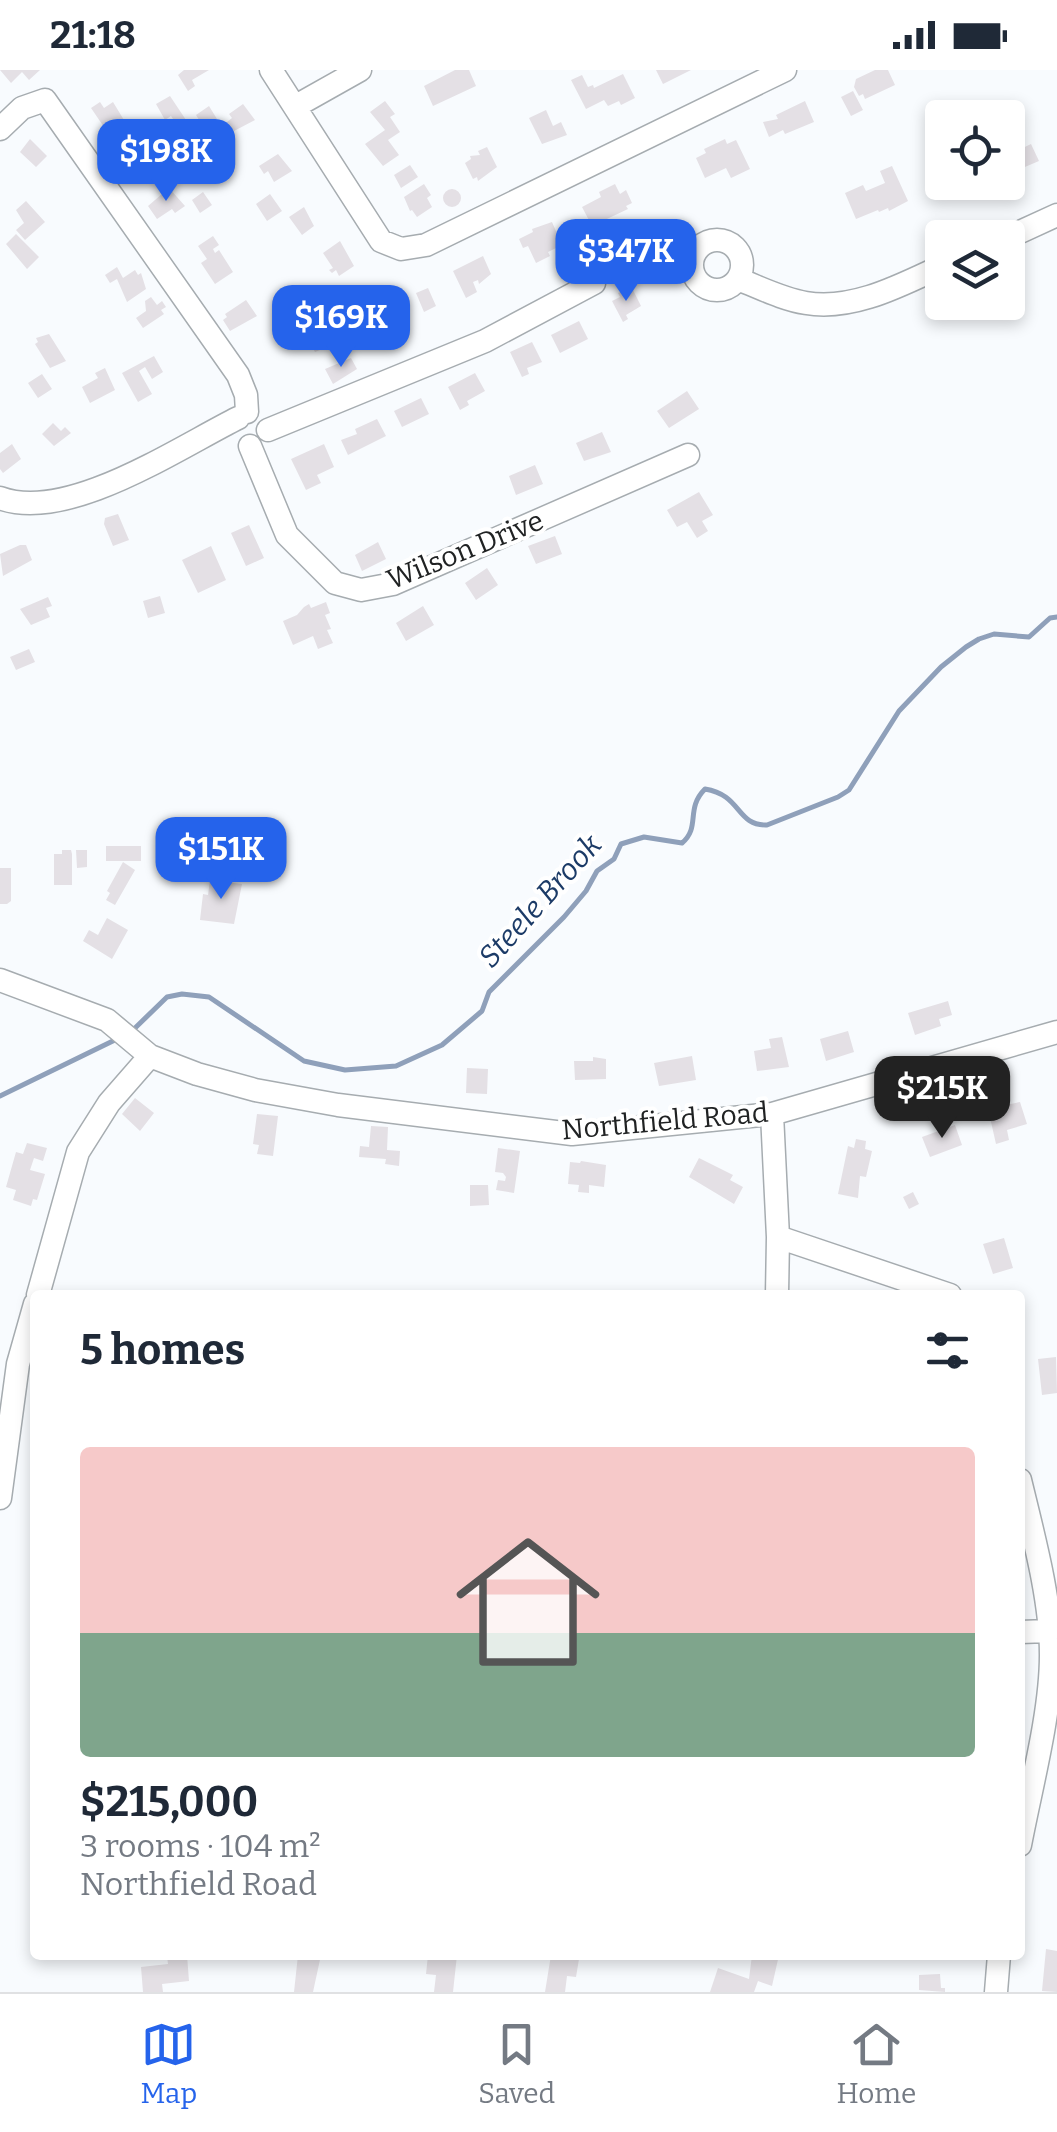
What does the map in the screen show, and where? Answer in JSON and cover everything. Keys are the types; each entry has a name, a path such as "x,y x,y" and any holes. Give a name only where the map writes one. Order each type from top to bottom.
{"street":[{"path":"271,70 381,240 401,250 426,245 784,70"},
{"path":"296,106 360,70"},
{"path":"0,128 22,108 45,100 238,375 246,395 242,415 88,494 51,504 19,505 0,498"},
{"path":"1025,230 1057,215"},
{"path":"738,280 810,304 841,303 881,293 925,274"},
{"path":"259,438 485,341 594,283"},
{"name":"Wilson Drive","path":"242,415 235,436 259,438 286,536 335,584 361,590 393,584 688,455"},
{"path":"0,980 100,1017 144,1051 78,1152 39,1290"},
{"name":"Northfield Road","path":"144,1051 197,1074 298,1099 572,1134 772,1114 1057,1032"},
{"path":"772,1114 777,1290"},
{"path":"778,1237 935,1290"},
{"path":"0,1498 18,1364 30,1322"},
{"path":"1025,1506 1049,1632 1050,1680 1025,1818"},
{"path":"1025,1632 1049,1632"},
{"path":"996,1992 999,1960"}],"building":[{"path":"0,70 40,70 29,80 22,72 11,83"},
{"path":"184,70 209,70 192,80 195,86 188,91 178,75"},
{"path":"455,70 469,70 476,86 433,106 424,86"},
{"path":"656,70 691,70 663,84"},
{"path":"875,70 888,70 895,85 865,99 854,87 856,79"},
{"path":"623,74 635,98 621,105 619,101 608,106 604,100 586,109 571,80 582,75 588,87 594,88"},
{"path":"853,91 863,110 851,116 841,97"},
{"path":"170,96 186,120 177,125 171,116 165,120 156,104"},
{"path":"385,101 395,114 390,117 400,132 388,140 399,155 383,166 365,144 385,130 370,112"},
{"path":"805,101 814,122 769,137 763,122 778,119 776,115"},
{"path":"100,102 104,108 113,102 127,125 131,122 137,131 110,148 101,133 106,130 91,108"},
{"path":"243,104 255,120 234,131 227,122 232,118 229,114"},
{"path":"209,106 217,119 204,128 196,115"},
{"path":"546,110 553,126 561,122 567,135 542,144 529,118"},
{"path":"30,139 47,156 36,167 20,152"},
{"path":"725,139 727,144 736,140 750,169 731,178 726,168 705,178 696,158 706,153 704,149"},
{"path":"1031,144 1039,161 1025,167 1025,147"},
{"path":"487,147 497,167 478,181 465,163"},
{"path":"278,154 292,171 274,182 268,171 264,174 259,166"},
{"path":"410,165 418,177 401,188 394,175"},
{"path":"892,166 908,201 889,211 878,210 856,219 845,193 863,185 866,191 885,183 880,171"},
{"path":"424,184 432,207 417,217 404,197"},
{"path":"615,184 620,194 626,190 632,203 626,206 628,209 592,226 582,207"},
{"path":"169,188 185,206 157,219 148,206"},
{"path":"452,189 461,198 452,207 443,198"},
{"path":"203,192 212,205 200,213 192,200"},
{"path":"270,194 282,211 267,221 256,204"},
{"path":"26,201 45,222 25,240 16,230 24,223 16,210"},
{"path":"304,207 314,226 302,235 289,217"},
{"path":"552,222 562,245 536,263 528,246 523,248 519,239"},
{"path":"16,234 39,257 27,269 6,244"},
{"path":"213,236 219,245 213,249 215,253 219,250 233,272 215,284 201,263 207,259 198,246"},
{"path":"340,241 354,266 339,276 336,270 329,270 333,268 323,253"},
{"path":"483,256 491,274 479,284 478,280 473,282 477,292 466,298 453,271"},
{"path":"117,267 123,278 135,270 138,275 141,273 146,289 127,302 117,279 110,283 105,275"},
{"path":"428,288 436,306 424,312 416,293"},
{"path":"633,290 641,306 626,315 628,319 623,322 612,301 620,297 618,293"},
{"path":"151,297 157,305 162,301 166,307 161,310 164,314 143,328 136,318 146,311 145,301"},
{"path":"246,300 257,316 230,331 223,320 225,314"},
{"path":"579,321 588,339 560,353 551,335"},
{"path":"334,325 337,343 315,352 308,339"},
{"path":"49,334 66,361 50,368 35,344 36,338"},
{"path":"532,342 542,362 527,368 529,374 522,377 510,352"},
{"path":"154,356 163,372 152,379 145,367 139,371 152,394 138,402 122,373"},
{"path":"351,358 357,369 333,384 325,369"},
{"path":"105,368 115,390 90,403 82,387 98,378 95,373"},
{"path":"475,373 485,391 460,410 448,387"},
{"path":"42,374 52,389 38,398 28,383"},
{"path":"687,391 699,409 669,428 657,411"},
{"path":"421,398 429,414 402,427 394,411"},
{"path":"377,419 386,436 348,455 341,440"},
{"path":"53,423 61,431 65,427 71,433 54,446 42,434"},
{"path":"602,432 611,452 584,461 576,443"},
{"path":"12,444 21,459 3,473 0,453"},
{"path":"324,444 334,467 317,475 321,483 306,490 291,459"},
{"path":"535,465 543,484 516,495 509,476"},
{"path":"699,492 713,515 702,521 708,531 697,538 687,522 677,527 667,510"},
{"path":"118,514 129,540 113,546 104,524 105,518"},
{"path":"249,525 264,558 246,566 231,533"},
{"path":"555,536 562,554 536,564 528,546"},
{"path":"378,542 386,559 362,571 355,555"},
{"path":"26,545 32,560 3,576 0,554"},
{"path":"211,546 226,580 198,593 182,560"},
{"path":"487,568 498,585 476,600 465,583"},
{"path":"160,596 165,613 148,618 143,601"},
{"path":"48,597 52,606 46,608 50,617 31,625 20,609"},
{"path":"326,602 330,613 325,615 331,629 327,630 333,643 318,649 313,636 293,645 283,621 309,604 311,608"},
{"path":"423,606 434,625 406,641 396,623"},
{"path":"29,649 35,662 16,670 10,657"},
{"path":"106,846 141,846 141,861 106,861"},
{"path":"62,850 71,850 72,885 54,885 54,854 62,854"},
{"path":"76,850 87,850 87,867 77,868"},
{"path":"123,862 135,870 115,905 106,900 110,893 107,891"},
{"path":"0,868 11,868 11,901 7,904 0,904"},
{"path":"210,880 242,884 234,924 200,920 203,894 208,895"},
{"path":"107,918 128,930 112,959 83,941 89,930 98,935"},
{"path":"948,1001 952,1015 939,1019 941,1026 915,1035 908,1013"},
{"path":"848,1031 854,1052 826,1061 820,1039"},
{"path":"782,1037 789,1067 757,1071 754,1051 771,1048 769,1039"},
{"path":"692,1056 696,1080 659,1086 654,1063"},
{"path":"593,1057 606,1059 606,1079 575,1080 574,1061 593,1061"},
{"path":"467,1068 488,1069 487,1094 466,1093"},
{"path":"135,1098 154,1113 140,1131 122,1114"},
{"path":"1020,1102 1027,1124 1007,1130 1009,1140 996,1144 989,1113 996,1107"},
{"path":"257,1114 278,1116 273,1156 257,1154 259,1145 253,1144"},
{"path":"955,1125 962,1145 930,1157 922,1137"},
{"path":"371,1126 388,1127 387,1150 400,1151 399,1166 385,1164 386,1159 359,1157 360,1146 369,1147"},
{"path":"856,1139 866,1141 865,1149 872,1151 866,1177 860,1176 858,1198 838,1194 848,1146 854,1148"},
{"path":"27,1143 47,1148 43,1161 34,1158 30,1170 45,1174 37,1200 33,1199 31,1206 13,1200 16,1190 6,1187 16,1152 23,1154"},
{"path":"498,1148 520,1151 514,1193 496,1190 498,1180 505,1181 506,1177 495,1172"},
{"path":"699,1158 733,1175 730,1180 743,1187 734,1204 689,1177"},
{"path":"570,1162 606,1165 604,1187 589,1185 589,1193 578,1192 579,1185 568,1184"},
{"path":"470,1185 488,1185 489,1205 470,1206"},
{"path":"913,1192 919,1204 909,1209 903,1197"},
{"path":"1004,1238 1013,1268 993,1274 983,1244"},
{"path":"1056,1357 1057,1393 1042,1395 1038,1359"},
{"path":"1046,1949 1057,1951 1057,1992 1042,1991"},
{"path":"168,1960 187,1960 189,1981 162,1984 163,1992 143,1992 141,1967 168,1964"},
{"path":"297,1960 320,1960 313,1992 294,1992"},
{"path":"427,1960 456,1960 453,1992 434,1992 436,1975 426,1974"},
{"path":"550,1960 579,1960 576,1977 567,1976 565,1992 545,1992"},
{"path":"751,1960 778,1960 772,1986 758,1981 754,1992 710,1992 718,1968 749,1979"},
{"path":"940,1974 945,1992 919,1990 919,1975"}],"waterway":[{"name":"Steele Brook","path":"133,1030 167,997 209,997 304,1061 345,1070 396,1066 442,1045 482,1011 489,992 564,917 597,871 614,859 621,844 644,837 682,843 691,831 696,804 705,789 726,797 749,821 767,825 838,797 849,790 899,711 941,667 979,639 994,634 1029,637 1050,618 1057,617"},
{"name":"Steele Brook","path":"0,1096 119,1038"}]}
